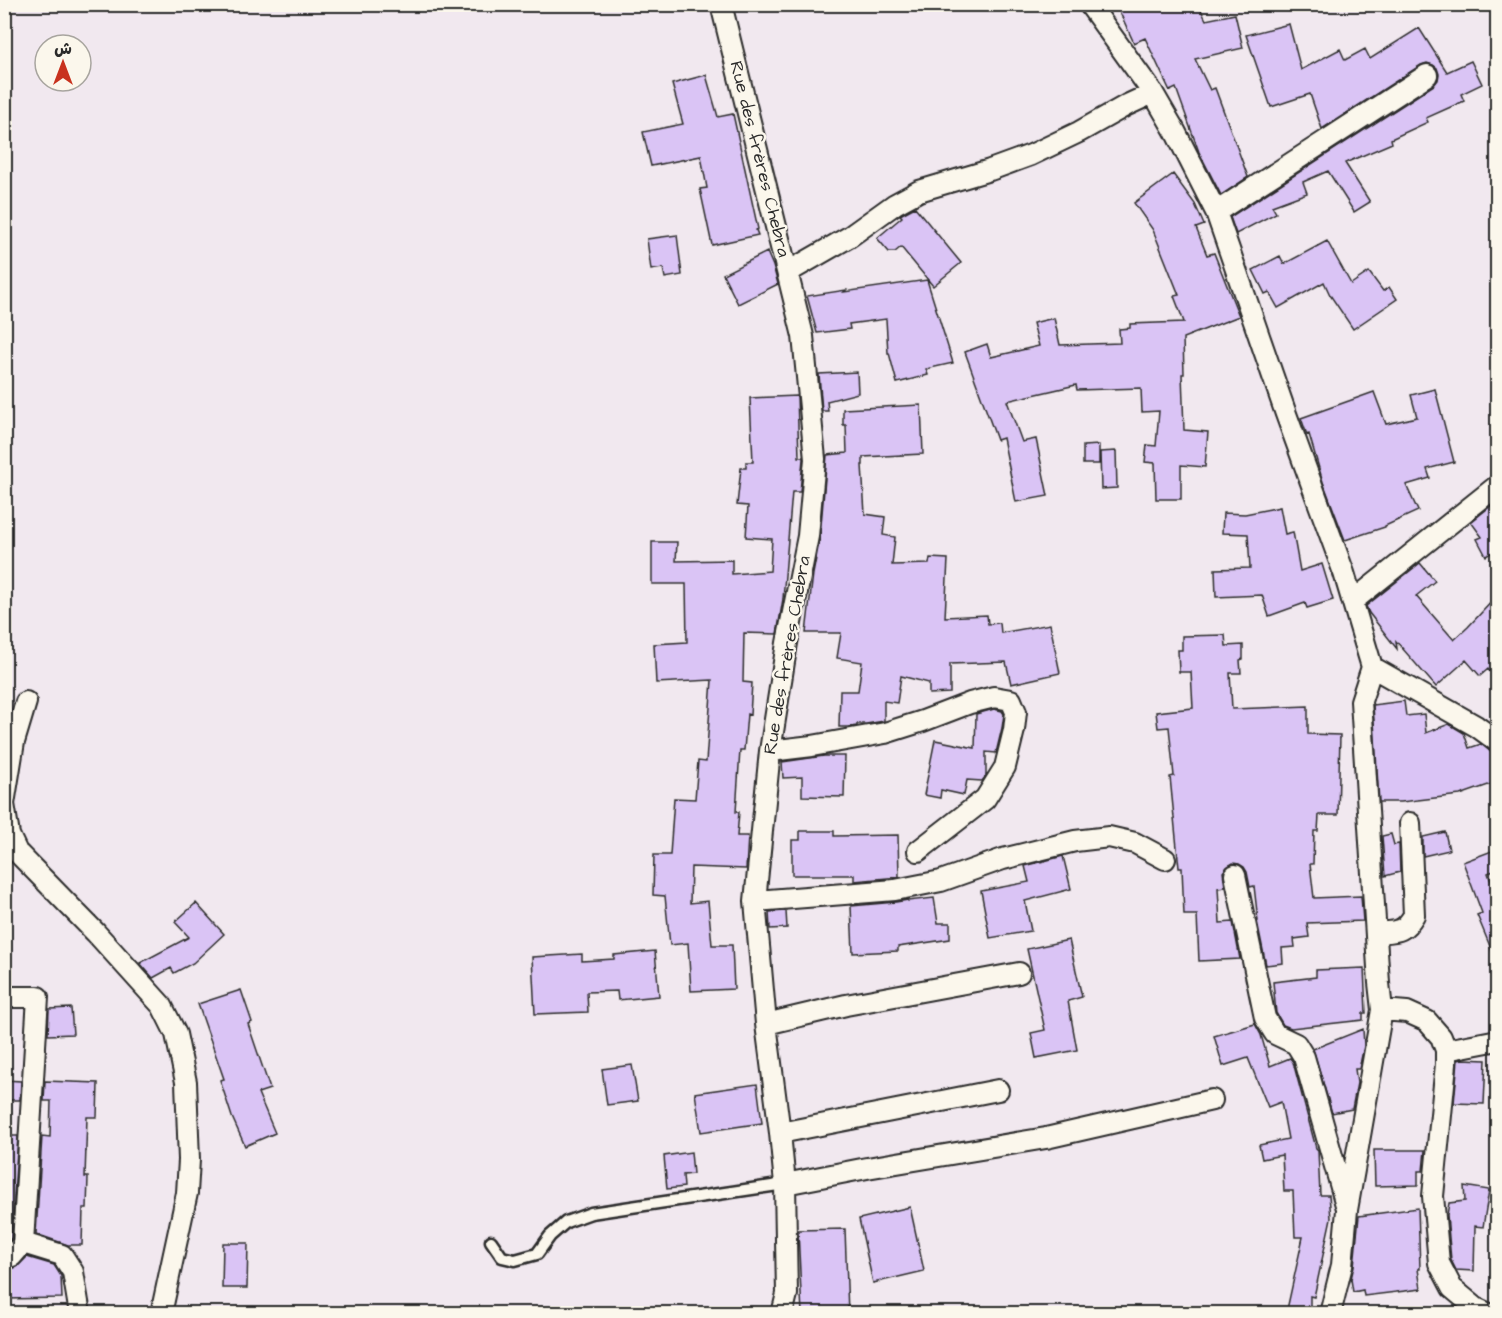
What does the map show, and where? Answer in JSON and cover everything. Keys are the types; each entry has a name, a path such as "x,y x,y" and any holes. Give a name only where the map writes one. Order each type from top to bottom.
{"street":[{"name":"Rue des frères Chebra","path":"721,4 803,336 815,459 808,536 787,643 770,751 755,901 766,1024 785,1184 788,1294 782,1314"},
{"path":"1089,4 1153,93 1216,212 1289,424 1344,573 1372,667 1361,701 1382,1010 1347,1210 1341,1265 1330,1314"},
{"path":"1216,212 1428,75"},
{"path":"788,273 849,237 895,204 919,191 1031,155 1153,93"},
{"path":"1353,601 1497,485"},
{"path":"1372,667 1476,726 1497,742"},
{"path":"770,751 885,733 970,703 994,697 1011,700 1016,712 1005,767 985,799 918,852"},
{"path":"26,702 14,742 4,804 9,835 17,852 96,933 162,1006 176,1034 186,1082 189,1160 187,1193 161,1314"},
{"path":"1376,933 1402,930 1414,915 1410,823"},
{"path":"755,901 895,890 941,881 1003,859 1076,841 1109,837 1134,843 1165,859"},
{"path":"1235,875 1265,1018 1275,1034 1296,1044 1304,1057 1347,1210"},
{"path":"766,1024 846,1005 1019,973"},
{"path":"4,997 38,997 23,1243 12,1256 4,1259"},
{"path":"1382,1010 1407,1012 1427,1021 1441,1037 1446,1050 1434,1196 1439,1263 1452,1288 1476,1308 1489,1314"},
{"path":"1446,1050 1497,1040"},
{"path":"780,1133 998,1090"},
{"path":"785,1184 1046,1138 1212,1100"},
{"path":"23,1243 63,1255 73,1272 80,1314"}],"lane":[{"path":"491,1241 502,1257 515,1260 537,1254 550,1236 566,1222 591,1213 785,1184"}],"building":[{"path":"1116,4 1198,4 1206,20 1235,14 1243,48 1195,59 1210,90 1215,88 1248,177 1221,195 1199,152 1176,88 1170,91 1145,38 1134,43"},
{"path":"1289,24 1301,70 1340,49 1345,60 1365,49 1370,59 1419,28 1447,72 1471,61 1482,84 1461,94 1464,101 1426,118 1428,122 1391,139 1392,143 1345,163 1370,202 1354,212 1328,171 1303,182 1307,193 1272,206 1276,213 1236,234 1230,217 1434,85 1438,80 1437,68 1427,63 1421,65 1322,129 1310,94 1271,107 1246,35"},
{"path":"706,75 718,117 733,114 758,229 756,230 758,235 712,245 700,189 707,188 701,156 651,166 643,132 683,124 672,84"},
{"path":"1173,174 1195,204 1204,225 1196,228 1207,255 1214,253 1239,316 1183,338 1184,430 1208,432 1205,467 1181,465 1181,499 1156,499 1155,463 1145,462 1147,445 1156,446 1159,411 1142,412 1141,388 1077,390 1076,385 1007,401 1022,442 1036,439 1048,496 1016,502 1003,438 997,440 965,352 987,344 991,357 1039,346 1033,323 1054,318 1060,345 1120,343 1119,329 1130,328 1130,324 1184,322 1174,296 1179,295 1153,230 1134,203"},
{"path":"915,207 961,263 933,286 901,247 895,252 889,252 877,238 902,217 900,215"},
{"path":"677,235 682,275 665,278 663,268 651,270 647,239"},
{"path":"1327,241 1351,284 1369,272 1383,291 1389,287 1397,299 1353,329 1324,282 1278,308 1269,292 1265,294 1253,270 1280,256 1284,264"},
{"path":"767,252 778,284 738,304 723,274"},
{"path":"927,280 953,363 926,369 928,375 897,383 888,353 886,319 849,324 850,329 817,333 807,296"},
{"path":"857,372 858,393 827,401 828,411 822,411 819,374"},
{"path":"1435,389 1454,462 1427,469 1430,478 1406,485 1418,511 1385,527 1345,540 1323,482 1309,434 1307,435 1301,418 1374,392 1386,424 1417,417 1411,395"},
{"path":"797,396 799,457 803,459 800,492 792,492 783,599 777,634 744,633 743,682 752,683 750,715 747,714 744,750 740,750 736,812 739,812 737,836 748,836 746,869 691,867 690,903 708,901 712,945 732,945 734,989 691,991 688,943 670,945 665,896 653,895 654,855 670,855 674,798 695,799 698,761 706,762 712,680 656,683 654,644 687,642 686,584 652,584 652,542 677,542 676,561 732,560 732,574 770,571 772,539 746,537 748,506 737,505 741,468 746,468 746,462 753,462 750,398"},
{"path":"921,405 923,454 863,457 865,514 885,517 883,535 895,537 892,565 929,564 930,558 948,559 945,617 987,615 988,624 1000,623 1001,633 1050,624 1060,673 1011,684 1006,662 950,664 950,693 929,694 929,683 901,676 897,703 884,701 884,721 839,727 840,691 858,691 862,662 837,658 841,633 806,633 820,537 827,455 847,453 843,409"},
{"path":"1099,445 1099,464 1083,464 1083,446"},
{"path":"1116,451 1117,488 1101,489 1100,452"},
{"path":"1497,501 1497,559 1493,552 1486,556 1477,539 1482,537 1471,522"},
{"path":"1280,507 1285,534 1293,532 1300,571 1322,564 1333,600 1307,608 1305,603 1269,616 1262,595 1216,597 1215,569 1250,568 1248,534 1222,533 1223,513 1245,514"},
{"path":"1420,563 1435,581 1416,596 1454,640 1497,596 1497,679 1488,669 1480,676 1466,660 1436,687 1396,641 1397,649 1369,613 1366,606"},
{"path":"1225,635 1226,646 1243,645 1243,659 1240,660 1241,673 1230,673 1232,709 1308,706 1308,734 1340,735 1338,815 1319,815 1318,831 1314,831 1313,864 1310,864 1314,898 1361,896 1363,921 1307,923 1309,937 1294,939 1295,947 1282,948 1283,963 1266,965 1257,921 1254,886 1250,887 1247,872 1239,864 1233,863 1227,867 1223,872 1225,887 1218,888 1220,923 1233,922 1240,959 1199,961 1197,915 1184,915 1182,868 1179,868 1170,777 1174,776 1169,727 1158,728 1156,712 1193,708 1191,672 1179,672 1178,650 1182,650 1182,636"},
{"path":"1404,701 1406,716 1424,714 1426,733 1449,724 1464,733 1469,748 1481,744 1497,754 1497,782 1460,795 1401,802 1379,802 1373,705"},
{"path":"994,709 1004,714 1002,728 996,753 986,752 986,776 982,781 967,780 964,795 941,790 940,798 924,795 935,740 975,748 976,714"},
{"path":"824,756 845,756 844,797 802,796 802,777 783,778 782,762"},
{"path":"800,831 834,831 834,836 898,835 899,877 854,881 854,875 792,875 792,840 800,840"},
{"path":"1445,832 1449,850 1423,856 1423,837"},
{"path":"1391,834 1394,845 1399,844 1400,872 1385,876 1382,836"},
{"path":"1497,849 1497,870 1488,873 1497,898 1497,963 1477,915 1482,913 1463,862"},
{"path":"1063,856 1071,889 1025,901 1031,931 990,938 981,891 1029,882 1025,866"},
{"path":"934,898 938,923 950,923 950,939 898,947 898,951 853,953 851,906"},
{"path":"196,903 224,934 193,963 174,973 171,968 153,978 140,963 189,937 175,922"},
{"path":"786,911 787,928 770,929 769,912"},
{"path":"1069,940 1082,997 1068,1001 1077,1050 1036,1058 1031,1033 1045,1030 1027,949"},
{"path":"655,951 659,996 618,1000 617,991 587,992 588,1012 535,1014 532,957 582,954 582,961 614,959 614,955"},
{"path":"1364,968 1366,1013 1363,1013 1363,1020 1291,1028 1283,1025 1276,1013 1273,982 1316,977 1316,970"},
{"path":"241,990 252,1022 248,1024 270,1089 258,1093 275,1133 245,1146 232,1117 220,1080 224,1079 198,1004"},
{"path":"71,1008 73,1034 48,1035 49,1009"},
{"path":"1255,1024 1261,1035 1270,1066 1290,1058 1293,1062 1318,1150 1320,1195 1329,1195 1331,1218 1314,1297 1310,1296 1310,1314 1286,1314 1303,1237 1295,1237 1293,1191 1284,1191 1282,1155 1262,1159 1259,1145 1288,1139 1281,1102 1268,1107 1248,1058 1223,1066 1214,1036"},
{"path":"1363,1029 1364,1046 1359,1069 1355,1069 1357,1083 1352,1109 1332,1113 1313,1049"},
{"path":"1458,1060 1486,1060 1484,1104 1454,1103"},
{"path":"632,1065 638,1101 607,1105 602,1069"},
{"path":"4,1080 21,1081 20,1100 4,1100"},
{"path":"45,1081 98,1083 97,1117 87,1117 85,1177 88,1177 87,1208 83,1208 82,1245 68,1245 36,1234 42,1136 50,1137 51,1101 44,1101"},
{"path":"757,1084 762,1123 701,1132 695,1093"},
{"path":"4,1136 18,1136 11,1238 4,1246"},
{"path":"1374,1150 1425,1150 1423,1171 1418,1171 1418,1185 1375,1186"},
{"path":"691,1152 693,1174 683,1175 684,1187 667,1189 664,1156"},
{"path":"1464,1186 1489,1190 1483,1227 1475,1226 1474,1271 1456,1270 1451,1260 1447,1215 1449,1203 1465,1201"},
{"path":"910,1207 924,1271 873,1283 859,1219"},
{"path":"1418,1208 1420,1269 1418,1269 1421,1289 1364,1296 1363,1290 1353,1292 1351,1279 1359,1216"},
{"path":"845,1229 848,1314 802,1314 798,1230"},
{"path":"223,1243 248,1243 247,1288 222,1288"},
{"path":"27,1257 54,1265 61,1276 62,1298 4,1299 4,1271 17,1267"}]}
